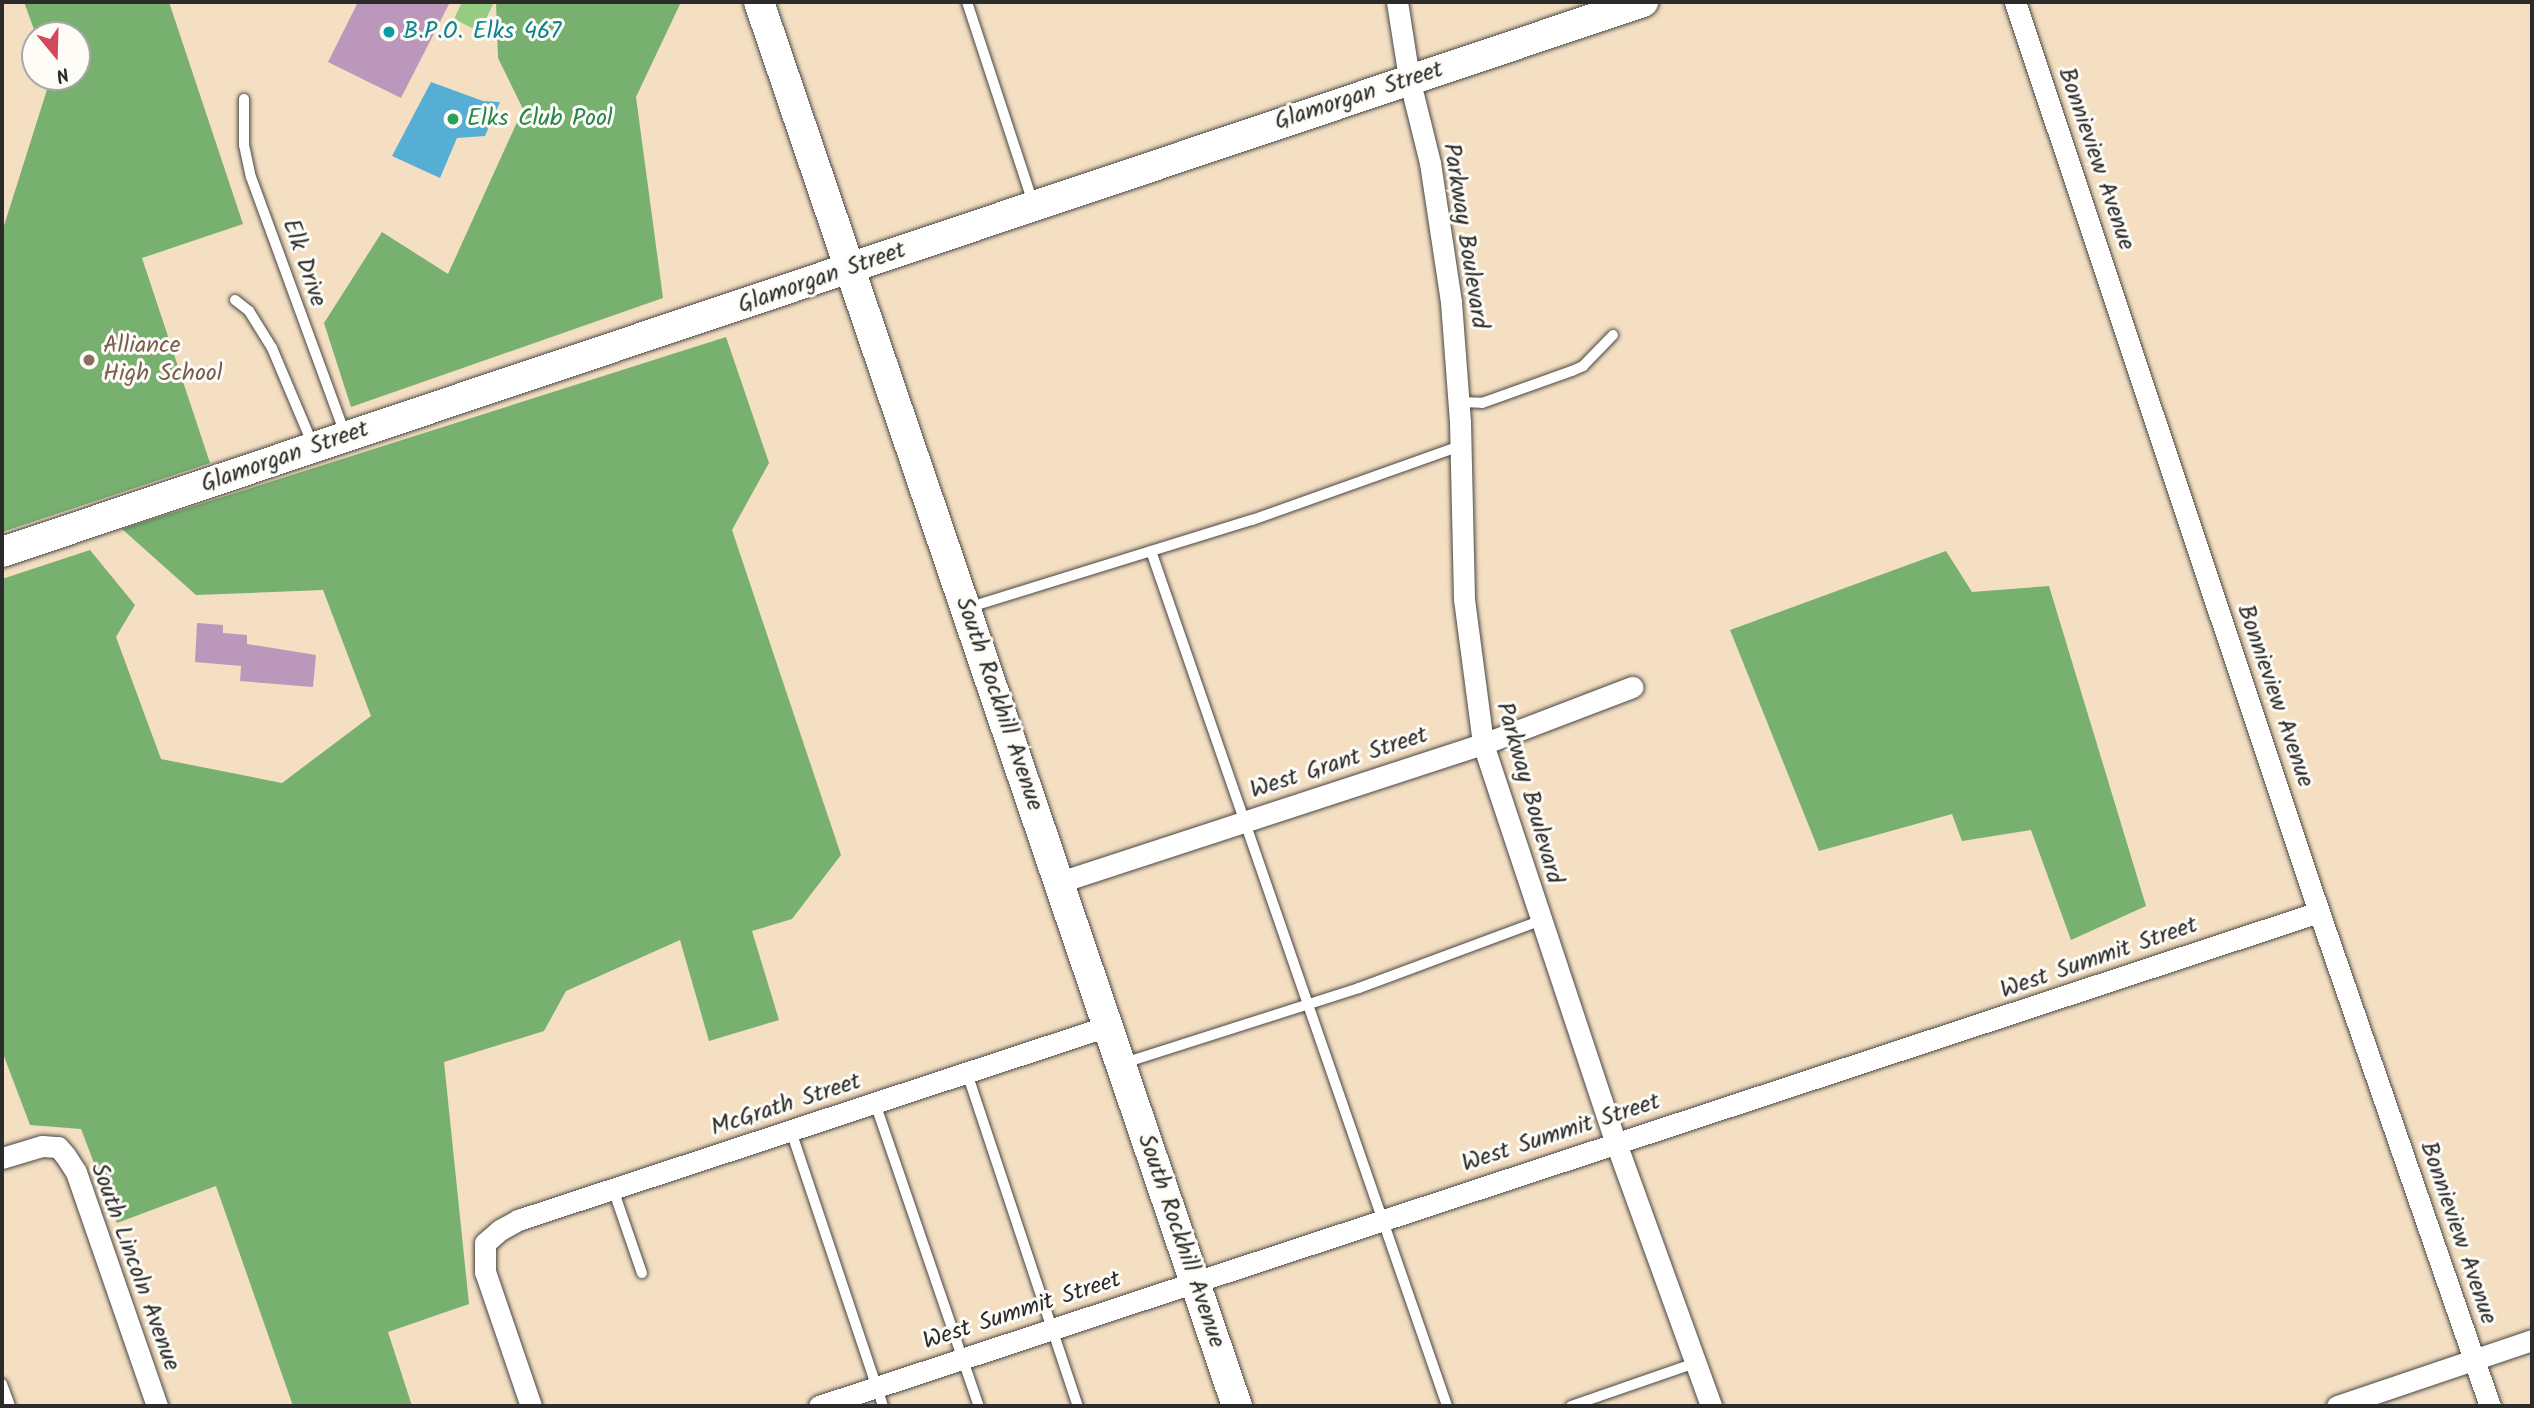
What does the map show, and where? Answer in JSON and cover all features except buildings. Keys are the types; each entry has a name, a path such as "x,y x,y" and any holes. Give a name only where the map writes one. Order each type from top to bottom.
{"street":[{"name":"South Rockhill Avenue","path":"758,2 1237,1406"},
{"name":"Parkway Boulevard","path":"1397,2 1409,78 1430,163 1451,302 1459,402 1464,599 1483,744 1539,920 1615,1143 1711,1406"},
{"name":"Glamorgan Street","path":"2,552 1409,78 1643,2"},
{"name":"Bonnieview Avenue","path":"2015,2 2319,912 2490,1406"},
{"name":"West Grant Street","path":"1060,882 1483,744 1632,687"},
{"name":"West Summit Street","path":"819,1406 880,1397 962,1359 2319,912"},
{"name":"McGrath Street","path":"531,1406 485,1272 485,1243 518,1220 1108,1026"},
{"name":"South Lincoln Avenue","path":"2,1158 42,1146 58,1147 76,1172 157,1406"},
{"path":"2337,1406 2532,1340"}],"lane":[{"path":"967,2 1034,206"},
{"name":"Elk Drive","path":"244,99 244,145 251,177 346,437"},
{"path":"235,300 255,319 272,348 314,447"},
{"path":"1459,402 1482,403 1572,371 1613,335"},
{"path":"966,608 1151,551 1460,446"},
{"path":"1151,551 1447,1406"},
{"path":"1121,1064 1307,1004 1539,920"},
{"path":"967,1073 1078,1406"},
{"path":"875,1103 979,1406"},
{"path":"791,1131 880,1397"},
{"path":"612,1189 642,1273"},
{"path":"1571,1406 1695,1363"},
{"path":"2,1384 10,1406"}],"green space":[{"name":"Alliance High School","path":"24,2 169,2 243,224 142,258 210,463 2,532 2,232 47,91 91,91 91,21 31,21"},
{"path":"462,2 494,2 480,32 454,19"},
{"path":"496,2 681,2 636,97 663,298 351,407 324,323 382,232 448,274 523,109 498,58"},
{"path":"726,337 769,463 732,530 841,855 792,919 752,931 779,1020 709,1041 680,940 566,991 544,1031 444,1062 469,1304 388,1332 412,1406 293,1406 216,1186 117,1223 81,1129 30,1125 2,1051 2,579 90,550 135,605 116,637 161,759 282,783 371,716 323,590 196,595 122,529"},
{"path":"1946,551 1972,592 2049,586 2146,906 2071,940 2031,830 1962,841 1952,814 1819,851 1730,630"}],"water":[{"name":"Elks Club Pool","path":"431,82 483,101 500,102 485,136 457,138 440,178 392,156"}],"place":[{"name":"B.P.O. Elks 467","path":"389,32"},
{"name":"Elks Club Pool","path":"453,119"},
{"name":"Alliance High School","path":"89,360"}]}
